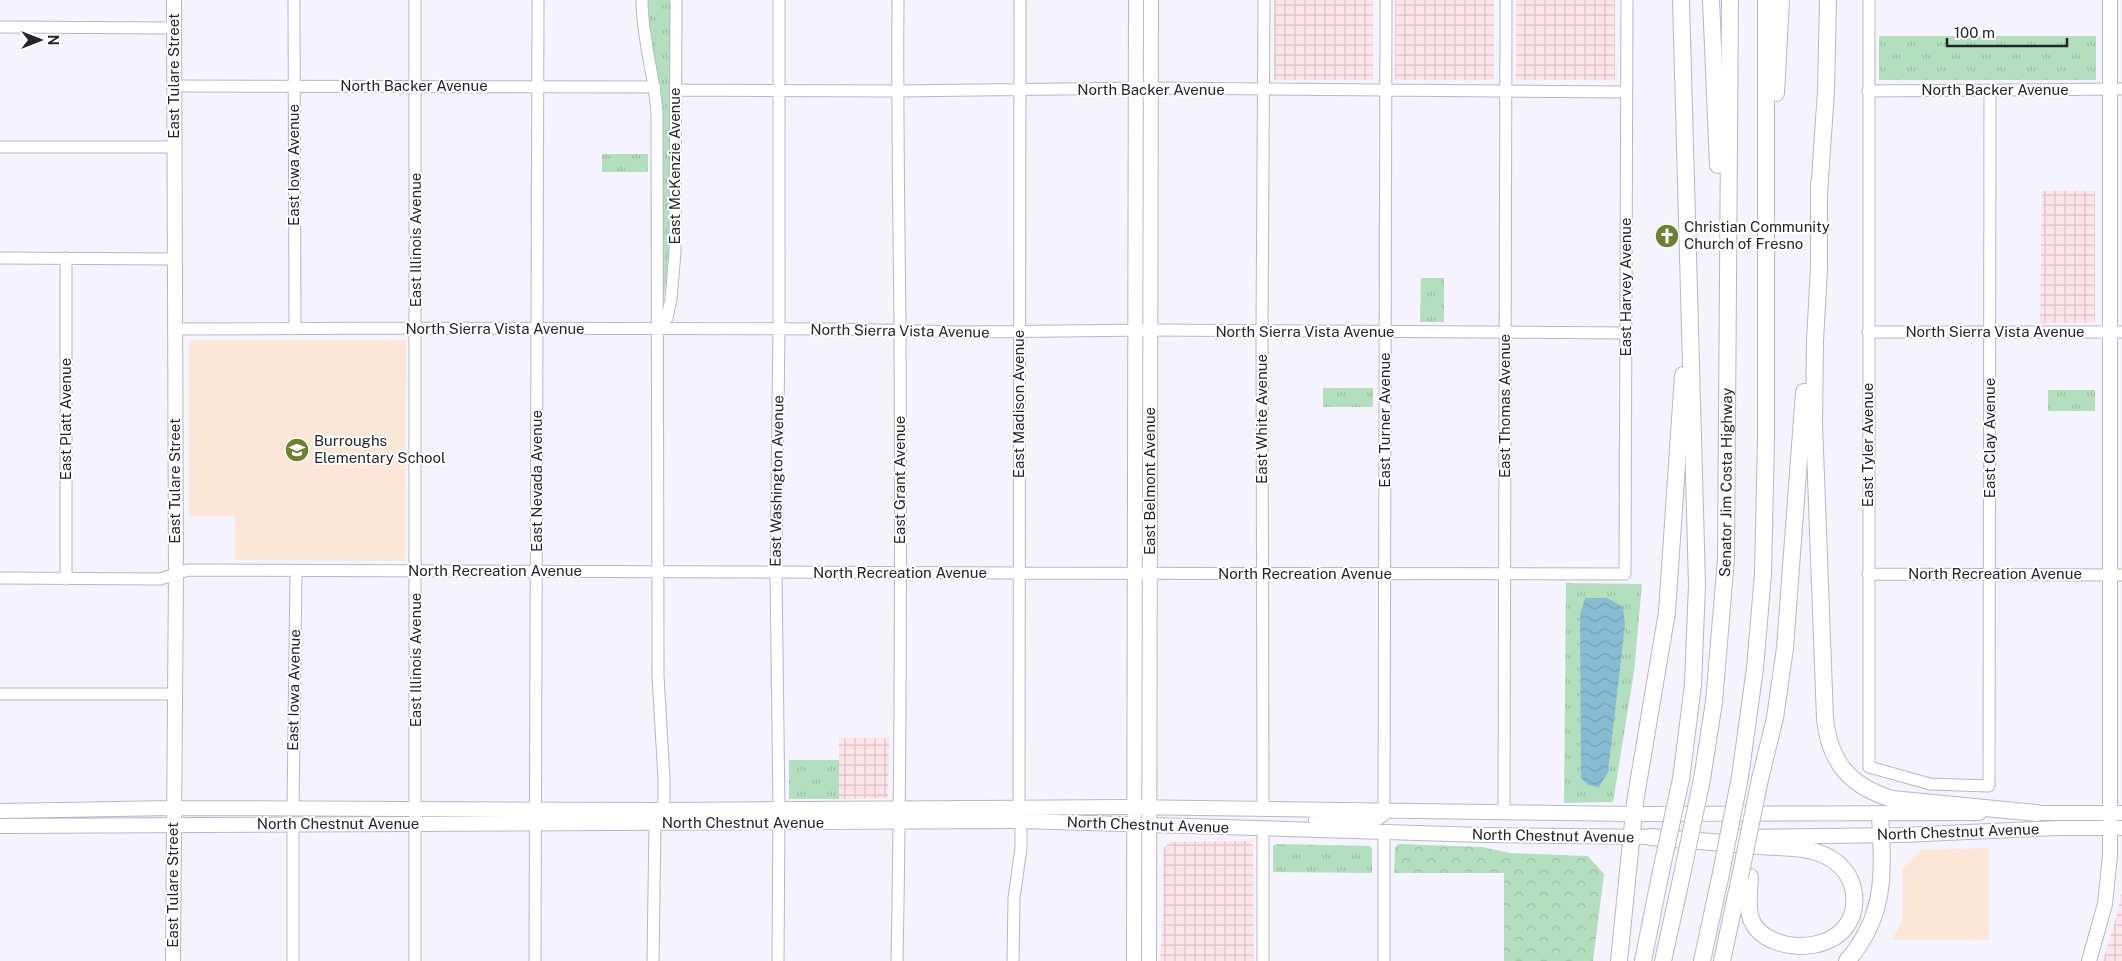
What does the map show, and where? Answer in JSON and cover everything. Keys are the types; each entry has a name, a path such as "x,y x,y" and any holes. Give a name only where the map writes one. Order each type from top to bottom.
{"highway":[{"path":"1643,961 1681,779 1693,684 1697,594 1692,348 1688,284 1681,0"},
{"path":"1710,0 1717,148 1728,283"},
{"name":"Senator Jim Costa Highway","path":"1663,961 1702,779 1716,682 1726,559 1730,0"},
{"path":"1702,961 1740,777 1755,668 1763,574 1766,440 1766,0"},
{"path":"1766,282 1780,0"},
{"path":"1722,961 1745,877 1775,718 1785,648 1792,574 1826,82 1828,0"},
{"path":"1819,184 1819,268 1815,341 1814,441 1825,719 1829,744 1847,774 1855,782 1873,793 1892,799 2037,813"},
{"path":"1619,961 1634,814 1667,612 1673,546 1688,284"},
{"path":"1847,961 1870,928 1878,906 1882,876 1880,815"},
{"path":"1650,837 1819,853 1835,861 1848,876 1852,884 1854,900 1852,916 1838,937 1824,948 1809,952 1785,951 1764,939 1754,926 1749,909 1745,877"}],"main road":[{"name":"East Tulare Street","path":"173,961 176,573 173,259 174,0"},
{"name":"East Belmont Avenue","path":"1134,961 1136,0"},
{"name":"East Belmont Avenue","path":"1149,961 1151,0"},
{"path":"2090,961 2101,920 2116,828 2116,90 2110,0"},
{"name":"North Chestnut Avenue","path":"0,811 173,808 660,810 1134,807 1634,814 1880,815 2116,813"},
{"path":"293,823 298,817 339,816 354,809"},
{"path":"1263,829 1302,820 1368,821 1379,818 1383,815 1384,811"},
{"name":"North Chestnut Avenue","path":"0,826 293,823 655,824 1021,821 1263,829 1632,837 1881,836 2058,828 2116,828"}],"street":[{"name":"East Iowa Avenue","path":"294,0 295,329"},
{"name":"East Illinois Avenue","path":"415,0 415,961"},
{"name":"East Nevada Avenue","path":"536,961 538,0"},
{"name":"East McKenzie Avenue","path":"642,0 644,37 655,87 657,112 658,676 664,778 664,802 660,810"},
{"name":"East McKenzie Avenue","path":"658,329 667,318 671,299 675,252 676,0"},
{"name":"East Washington Avenue","path":"778,961 779,808 776,573 779,329 779,0"},
{"name":"East Grant Avenue","path":"898,0 897,91 900,330 900,823 898,961"},
{"name":"East Madison Avenue","path":"1019,807 1020,0"},
{"name":"East White Avenue","path":"1263,808 1262,332 1264,0"},
{"name":"East Turner Avenue","path":"1384,811 1386,0"},
{"name":"East Thomas Avenue","path":"1504,813 1506,0"},
{"name":"East Harvey Avenue","path":"1625,574 1627,0"},
{"name":"East Tyler Avenue","path":"1869,0 1869,767 1930,784 1989,786"},
{"path":"0,27 174,28"},
{"name":"North Backer Avenue","path":"174,86 655,87"},
{"name":"North Backer Avenue","path":"676,90 897,91 1151,88 1626,92"},
{"name":"East Clay Avenue","path":"1989,786 1990,90"},
{"name":"North Backer Avenue","path":"1868,91 2116,90"},
{"path":"0,147 173,146"},
{"path":"0,258 173,259"},
{"name":"East Platt Avenue","path":"66,258 66,579"},
{"name":"North Sierra Vista Avenue","path":"175,329 779,329 1019,332 1150,330 1626,333"},
{"name":"North Sierra Vista Avenue","path":"1868,332 2116,332"},
{"name":"North Recreation Avenue","path":"0,578 160,579 188,570 658,573 900,571 1134,574 1625,574"},
{"name":"East Iowa Avenue","path":"293,809 296,571"},
{"name":"North Recreation Avenue","path":"1868,574 2116,574"},
{"path":"0,694 174,694"},
{"path":"653,961 655,824 660,810"},
{"path":"1013,961 1014,898 1021,848 1021,821"},
{"path":"293,823 293,961"},
{"path":"1263,829 1263,961"},
{"path":"1384,832 1384,961"}],"shaded area":[{"path":"1274,0 1373,0 1373,80 1274,80"},
{"path":"1395,0 1494,0 1494,80 1395,80"},
{"path":"1516,0 1615,0 1615,80 1516,80"},
{"path":"2042,191 2095,191 2094,323 2040,323"},
{"name":"Burroughs Elementary School","path":"191,340 406,340 405,561 235,560 235,516 189,516 189,342"},
{"path":"839,738 889,738 888,798 839,799"},
{"path":"1249,841 1253,845 1254,961 1160,961 1163,916 1163,849 1170,842"},
{"path":"1989,848 1989,940 1892,940 1902,921 1902,869 1921,850"},
{"path":"2122,889 2122,961 2103,961 2118,911"}],"green space":[{"path":"647,0 671,0 670,251 661,318 662,96 651,45"},
{"path":"1879,36 2096,36 2096,80 1879,80"},
{"path":"602,154 648,154 648,172 602,172"},
{"path":"1421,278 1444,278 1444,322 1420,322"},
{"path":"1323,388 1373,388 1373,407 1323,407"},
{"path":"2048,390 2095,390 2095,411 2048,411"},
{"path":"1566,583 1642,584 1634,672 1613,802 1564,803"},
{"path":"789,760 839,760 839,799 789,799"},
{"path":"1276,844 1370,846 1372,849 1372,873 1273,872 1273,846"},
{"path":"1398,844 1482,847 1510,853 1588,856 1604,874 1593,961 1504,961 1504,873 1394,873 1395,848"}],"water":[{"path":"1585,598 1607,598 1623,607 1625,625 1608,772 1599,787 1588,785 1581,778 1580,615"}],"place":[{"name":"Christian Community Church of Fresno","path":"1667,236"},
{"name":"Burroughs Elementary School","path":"297,450"}]}
